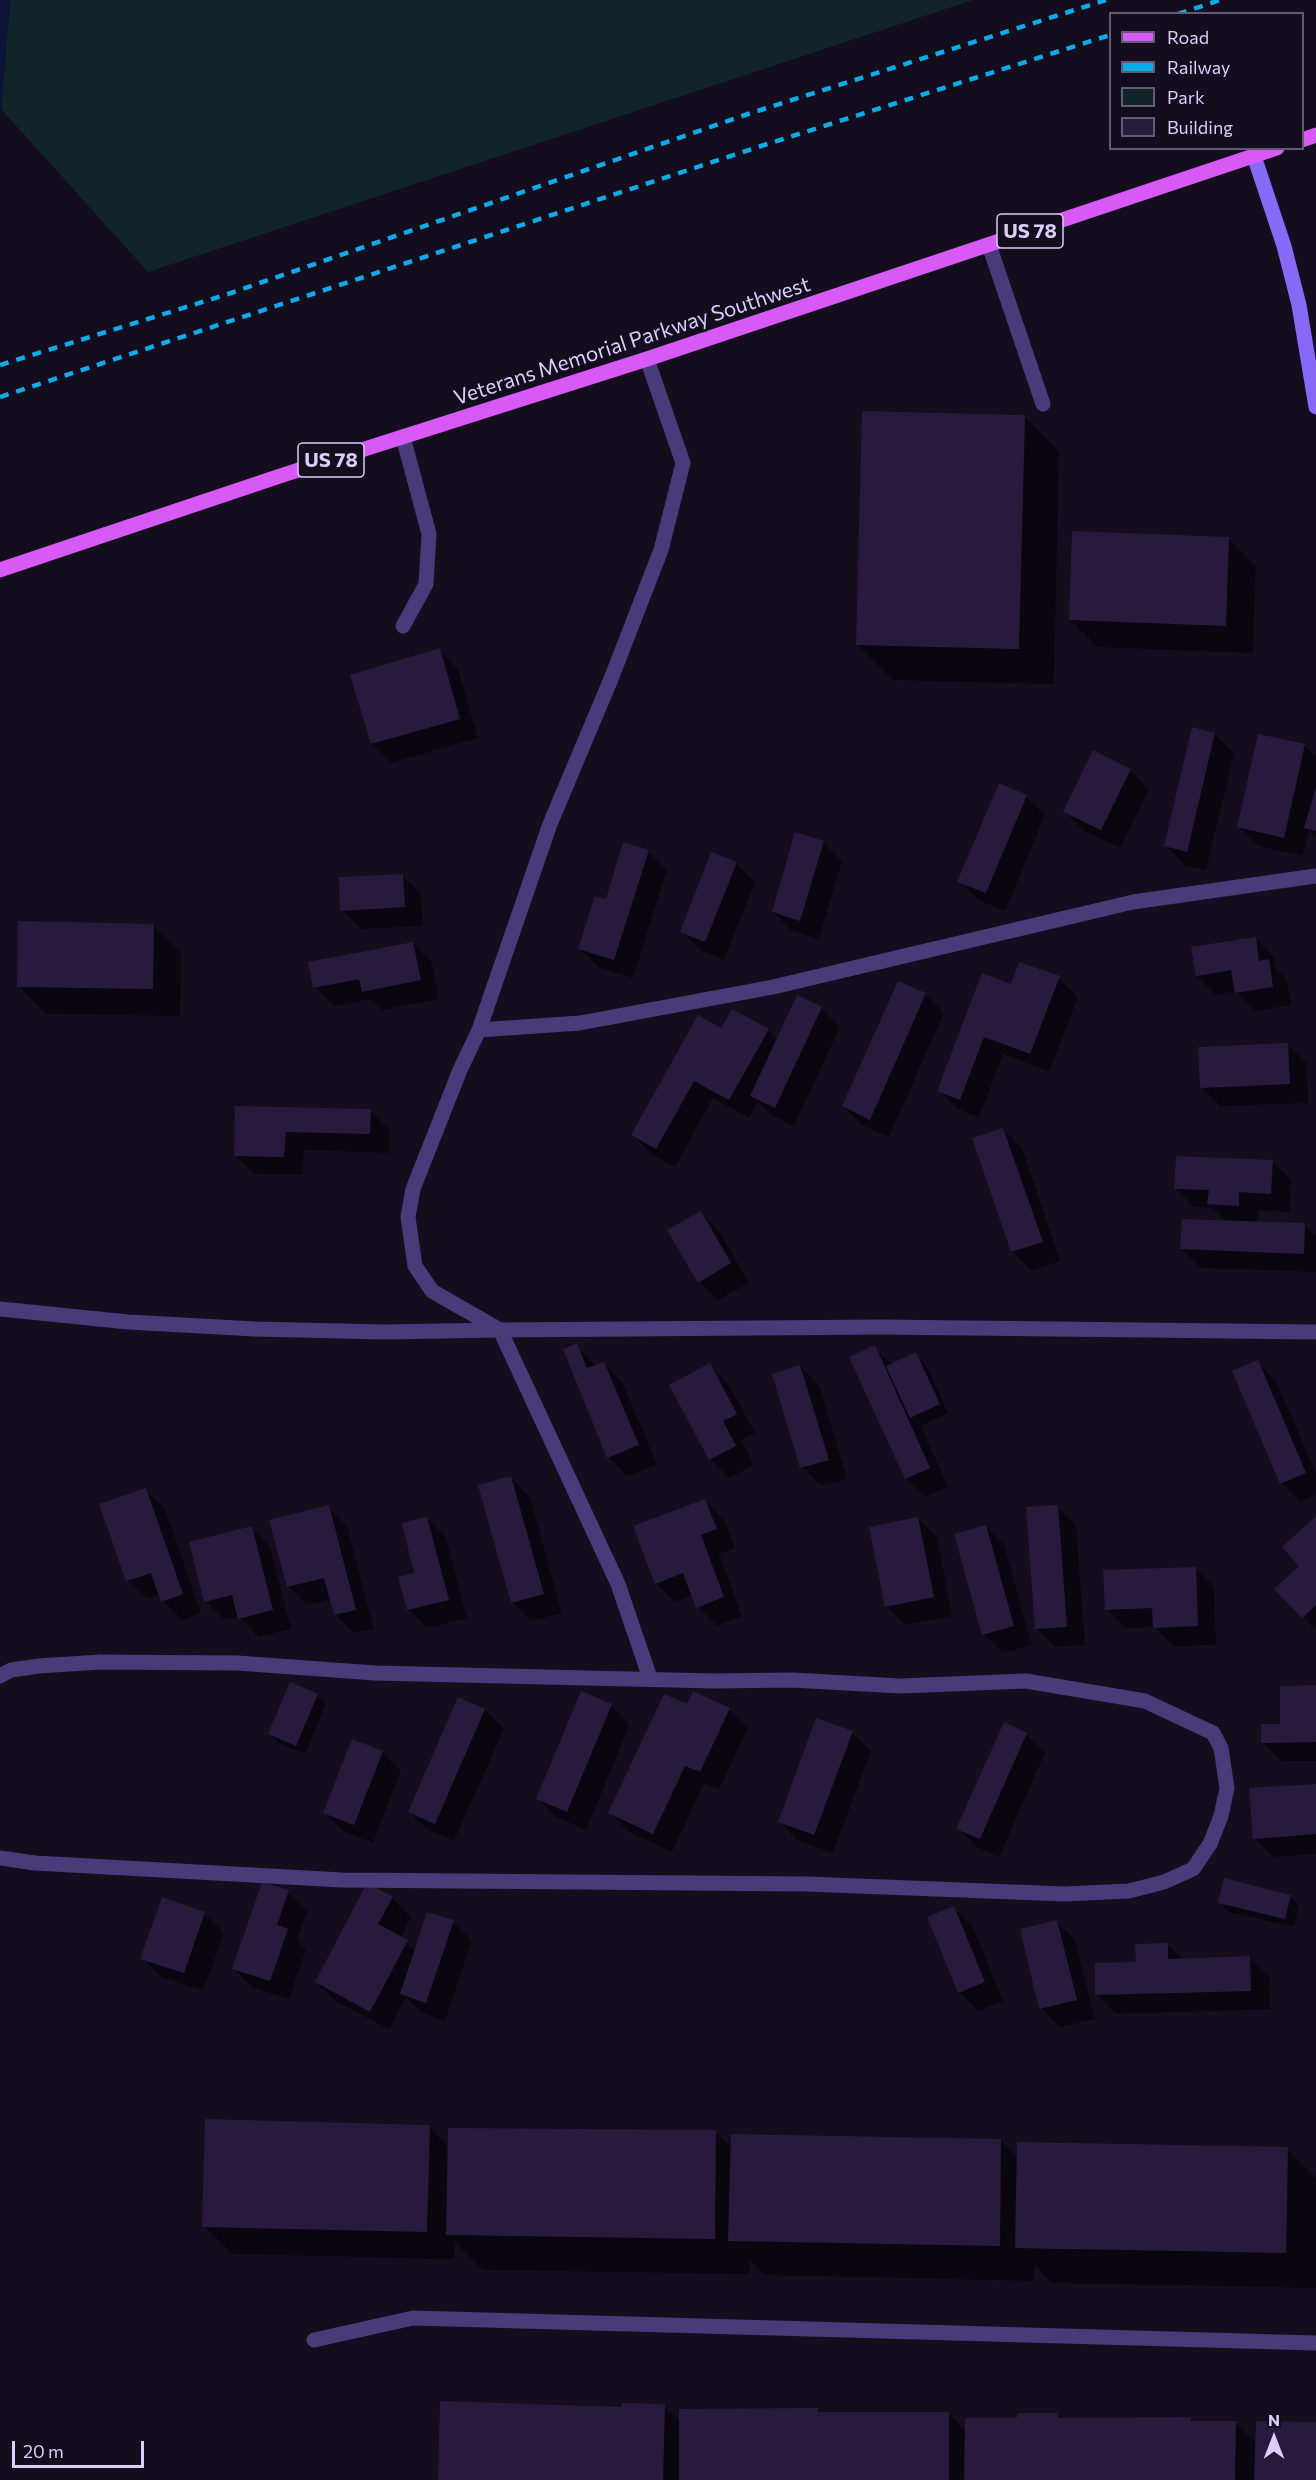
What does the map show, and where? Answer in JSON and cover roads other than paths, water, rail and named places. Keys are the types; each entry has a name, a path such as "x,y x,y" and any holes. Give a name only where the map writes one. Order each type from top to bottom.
{"main road":[{"name":"Veterans Memorial Parkway Southwest","path":"0,570 647,359 1271,150"},
{"path":"1254,156 1284,246 1299,305 1316,407"}],"street":[{"path":"989,245 1043,404"},
{"path":"647,359 683,463 661,550 550,824 479,1030 460,1070 412,1189 408,1217 415,1266 432,1291 500,1330 618,1584 650,1678"},
{"path":"403,438 429,534 426,584 403,626"},
{"path":"479,1030 580,1023 773,987 1040,922 1133,902 1316,876"},
{"path":"0,1309 128,1322 255,1329 384,1332 881,1327 1316,1332"},
{"path":"0,1676 10,1670 101,1662 237,1663 375,1673 650,1678 900,1686 1026,1681 1145,1701 1213,1733 1221,1748 1226,1766 1227,1788 1221,1816 1210,1844 1193,1869 1164,1882 1129,1891 1064,1894 807,1884 342,1880 35,1863 0,1858"},
{"path":"314,2340 412,2318 1316,2343"}],"water":[{"path":"0,0 10,0 0,122"}],"railway":[{"path":"0,365 228,294 748,114 1106,0"},
{"path":"1184,12 1220,0"},
{"path":"0,397 758,147 1109,35"}]}
